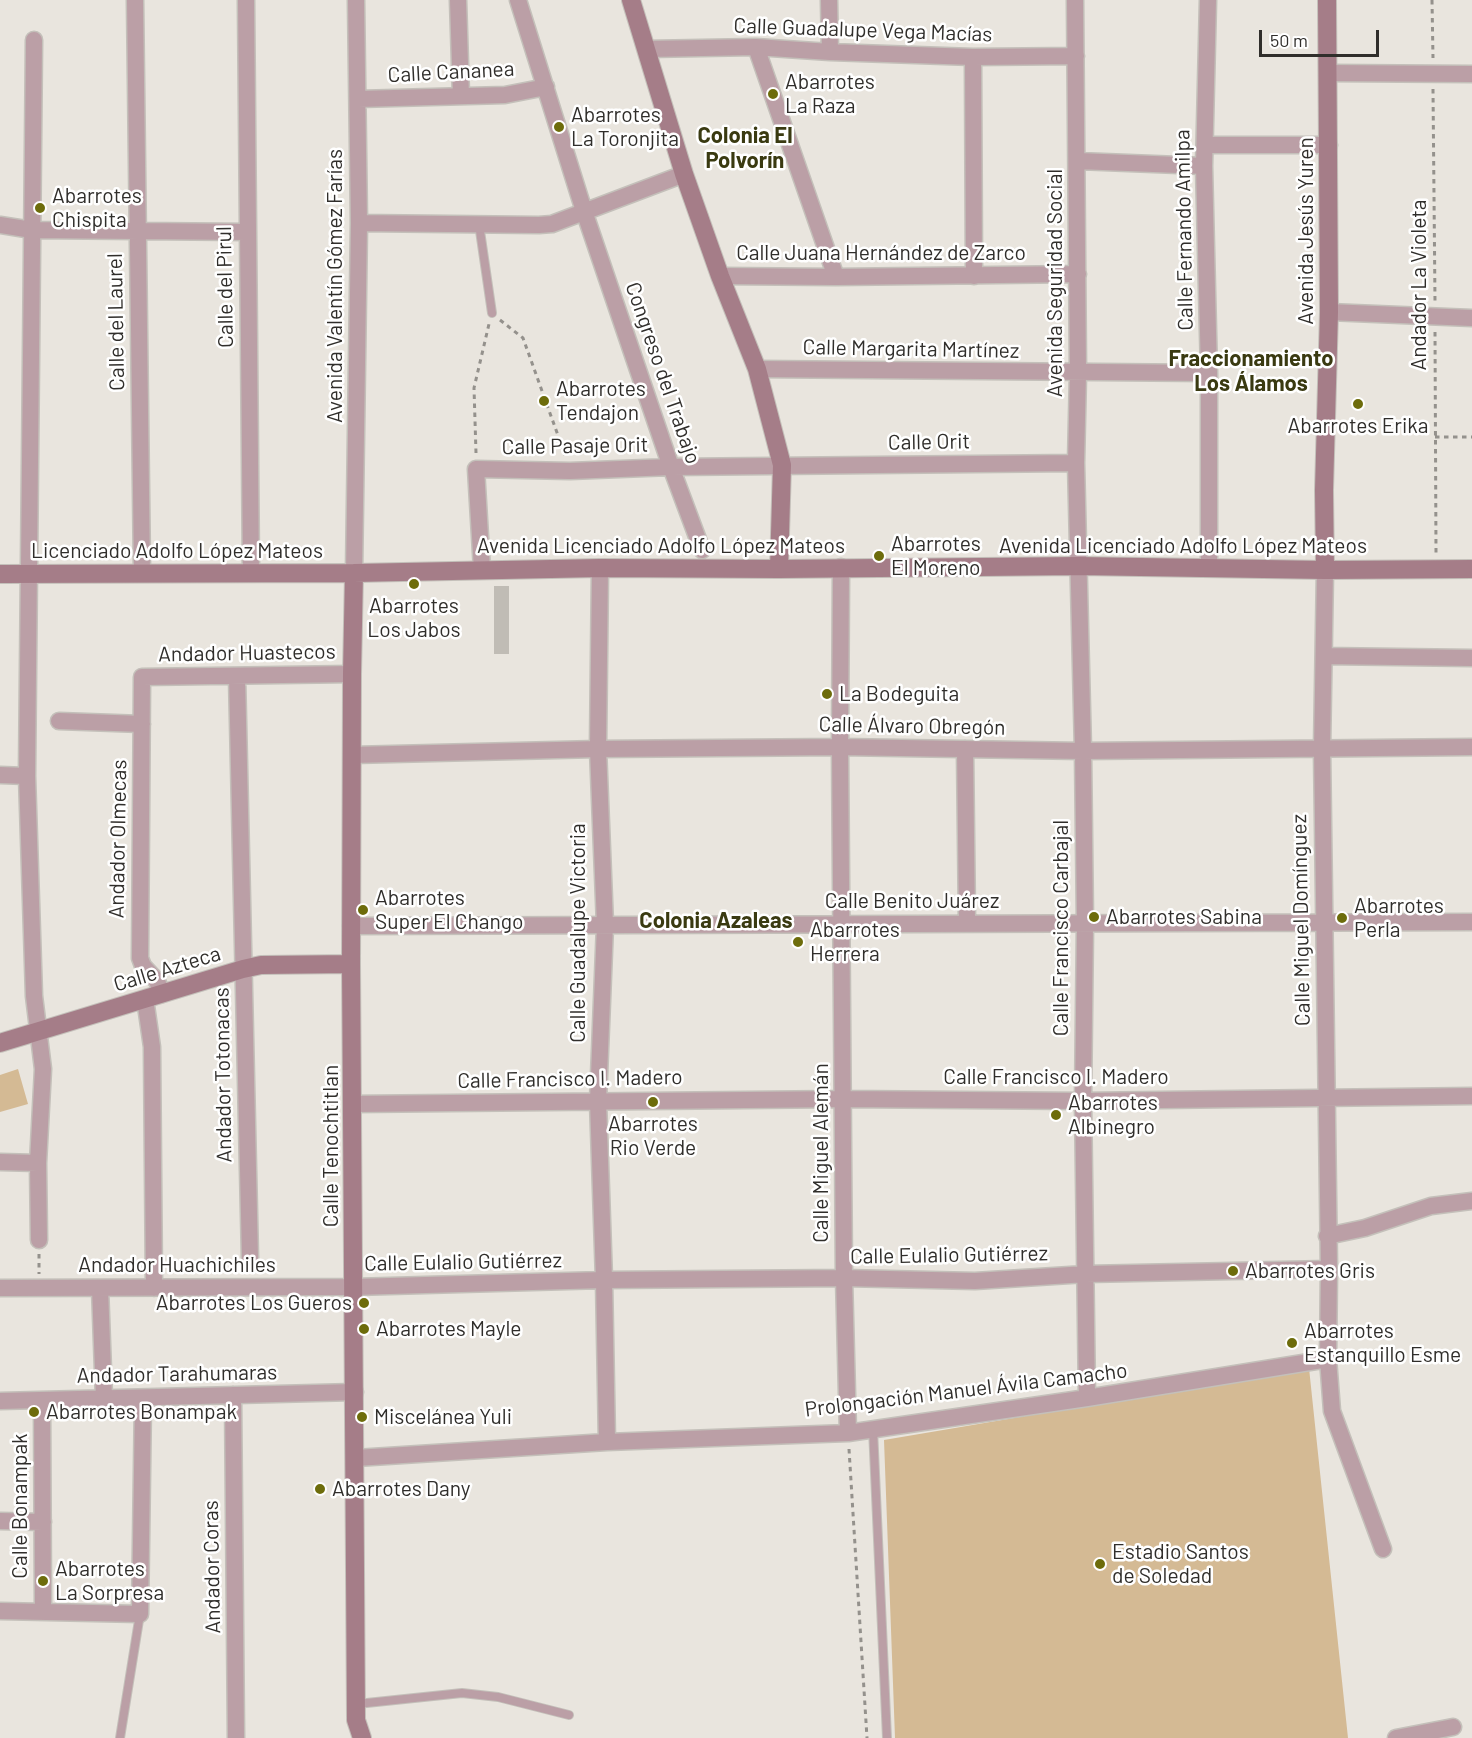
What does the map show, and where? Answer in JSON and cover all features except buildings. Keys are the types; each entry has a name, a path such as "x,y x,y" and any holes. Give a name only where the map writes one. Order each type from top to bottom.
{"street":[{"name":"Calle del Laurel","path":"135,0 142,572"},
{"name":"Calle del Pirul","path":"246,0 251,573"},
{"name":"Avenida Valentín Gómez Farías","path":"354,573 359,223 356,0"},
{"path":"458,0 461,96"},
{"name":"Congreso del Trabajo","path":"518,0 584,211 671,467 702,550"},
{"path":"631,0 684,174 720,276 757,369 782,465 779,569"},
{"path":"829,0 831,52"},
{"name":"Avenida Seguridad Social","path":"1075,0 1078,161 1076,463 1079,566"},
{"name":"Calle Fernando Amilpa","path":"1208,0 1204,166 1209,373 1209,567"},
{"name":"Avenida Jesús Yuren","path":"1325,570 1324,490 1329,312 1327,0"},
{"path":"34,40 27,776 34,996 43,1069 38,1163 39,1240"},
{"path":"756,47 836,277"},
{"name":"Calle Guadalupe Vega Macías","path":"647,49 756,47 973,57 1076,56"},
{"path":"973,57 974,276"},
{"path":"1328,73 1472,74"},
{"name":"Calle Cananea","path":"358,99 505,95 546,87"},
{"path":"1205,145 1329,145"},
{"path":"1078,161 1204,166"},
{"path":"359,223 552,224 684,174"},
{"path":"0,225 32,230 247,232"},
{"name":"Calle Juana Hernández de Zarco","path":"720,276 1078,274"},
{"path":"1329,312 1472,318"},
{"name":"Calle Margarita Martínez","path":"757,369 1209,373"},
{"name":"Calle Orit","path":"782,465 1076,463"},
{"name":"Calle Pasaje Orit","path":"476,469 570,471 782,465"},
{"path":"476,469 482,570"},
{"name":"Avenida Licenciado Adolfo López Mateos","path":"354,573 600,568 1079,566 1325,570 1472,569"},
{"name":"Calle Francisco Carbajal","path":"1079,566 1085,924 1083,1101 1087,1398"},
{"name":"Calle Miguel Alemán","path":"841,567 844,1278 848,1433"},
{"name":"Calle Guadalupe Victoria","path":"600,568 598,749 605,925 598,1101 604,1280 606,1442"},
{"name":"Calle Miguel Domínguez","path":"1325,570 1322,749 1329,1269 1328,1359 1332,1411 1383,1549"},
{"name":"Licenciado Adolfo López Mateos","path":"0,574 354,573"},
{"name":"Calle Tenochtitlan","path":"354,573 351,964 357,1712 362,1738"},
{"path":"1324,656 1472,658"},
{"name":"Andador Huastecos","path":"142,677 352,674"},
{"name":"Andador Totonacas","path":"237,676 250,1258"},
{"name":"Andador Olmecas","path":"142,677 140,958 143,966 157,981 152,1047 154,1288"},
{"path":"59,721 142,724"},
{"name":"Calle Álvaro Obregón","path":"352,755 598,749 840,747 1083,751 1472,747"},
{"path":"965,749 967,923"},
{"path":"0,775 27,776"},
{"name":"Calle Benito Juárez","path":"351,926 1472,921"},
{"name":"Calle Azteca","path":"0,1043 243,969 261,965 351,964"},
{"name":"Calle Francisco I. Madero","path":"353,1104 844,1099 1083,1101 1472,1096"},
{"path":"0,1162 38,1163"},
{"path":"1327,1236 1365,1228 1431,1206 1472,1201"},
{"name":"Calle Eulalio Gutiérrez","path":"354,1287 604,1280 844,1278 975,1281 1086,1274 1329,1269"},
{"name":"Andador Huachichiles","path":"0,1288 354,1287"},
{"path":"100,1288 104,1399"},
{"name":"Prolongación Manuel Ávila Camacho","path":"356,1458 606,1442 848,1433 1087,1398 1328,1359"},
{"name":"Andador Tarahumaras","path":"0,1401 355,1392"},
{"name":"Andador Coras","path":"232,1395 236,1738"},
{"path":"0,1611 140,1614 143,1398"},
{"name":"Calle Bonampak","path":"42,1400 44,1611"},
{"path":"0,1521 43,1522"},
{"name":"Calle Tenochtitlan","path":"350,1738 357,1712"},
{"path":"1396,1738 1420,1736 1453,1727"}],"lane":[{"path":"479,224 492,313"},
{"path":"873,1429 887,1738"},
{"path":"120,1738 140,1614"},
{"path":"357,1712 462,1693 498,1697 569,1715"}],"path":[{"name":"Andador La Violeta","path":"1432,0 1436,569"},
{"path":"476,469 474,388 492,313 523,338 570,471"},
{"path":"1435,437 1472,437"},
{"path":"39,1240 39,1288"},
{"path":"848,1433 867,1738"}],"shaded area":[{"path":"18,1069 28,1104 0,1112 0,1075"},
{"name":"Estadio Santos de Soledad","path":"1309,1368 1348,1738 895,1738 884,1440"}],"place":[{"name":"Abarrotes La Raza","path":"773,94"},
{"name":"Abarrotes La Toronjita","path":"559,127"},
{"name":"Abarrotes Chispita","path":"40,208"},
{"name":"Abarrotes Tendajon","path":"544,401"},
{"name":"Abarrotes Erika","path":"1358,404"},
{"name":"Abarrotes El Moreno","path":"879,556"},
{"name":"Abarrotes Los Jabos","path":"414,584"},
{"name":"La Bodeguita","path":"827,694"},
{"name":"Abarrotes Super El Chango","path":"363,910"},
{"name":"Abarrotes Sabina","path":"1094,917"},
{"name":"Abarrotes Perla","path":"1342,918"},
{"name":"Abarrotes Herrera","path":"798,942"},
{"name":"Abarrotes Rio Verde","path":"653,1102"},
{"name":"Abarrotes Albinegro","path":"1056,1115"},
{"name":"Abarrotes Gris","path":"1233,1271"},
{"name":"Abarrotes Los Gueros","path":"364,1303"},
{"name":"Abarrotes Mayle","path":"364,1329"},
{"name":"Abarrotes Estanquillo Esme","path":"1292,1343"},
{"name":"Abarrotes Bonampak","path":"34,1412"},
{"name":"Miscelánea Yuli","path":"362,1417"},
{"name":"Abarrotes Dany","path":"320,1489"},
{"name":"Estadio Santos de Soledad","path":"1100,1564"},
{"name":"Abarrotes La Sorpresa","path":"43,1581"}],"district":[{"name":"Colonia El Polvorín","path":"745,148"},
{"name":"Fraccionamiento Los Álamos","path":"1251,372"},
{"name":"Colonia Azaleas","path":"716,921"}]}
